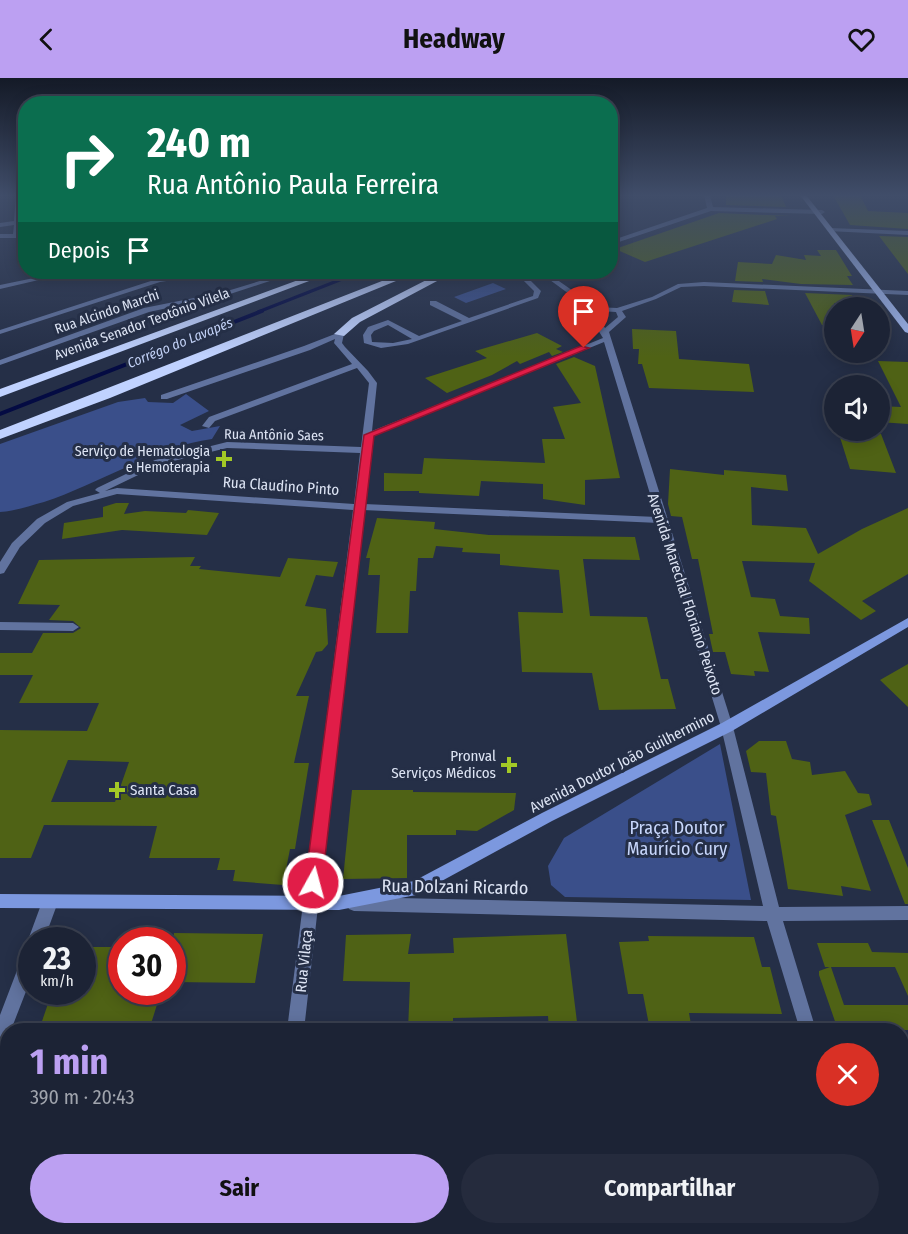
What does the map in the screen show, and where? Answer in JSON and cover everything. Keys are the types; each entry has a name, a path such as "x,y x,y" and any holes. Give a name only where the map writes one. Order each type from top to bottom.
{"highway":[{"name":"Avenida Senador Teotônio Vilela","path":"0,393 309,279"},
{"path":"0,435 396,279"},
{"path":"340,334 356,320 435,279"}],"main road":[{"path":"846,249 908,330"},
{"name":"Avenida Doutor João Guilhermino","path":"339,903 416,888 547,817 728,727 908,622"},
{"name":"Rua Dolzani Ricardo","path":"0,901 339,903"}],"street":[{"path":"0,287 37,279"},
{"path":"0,332 167,279"},
{"name":"Rua Alcindo Marchi","path":"0,363 147,310 225,294 272,279"},
{"path":"418,339 388,322 371,329 367,335 368,343 384,347 418,339 536,297 538,291 525,279"},
{"path":"552,279 594,309 618,310 654,298 680,285 704,284 908,293"},
{"path":"434,303 468,321"},
{"name":"Avenida Marechal Floriano Peixoto","path":"594,309 597,322 605,336 728,727 773,914 806,1023"},
{"path":"369,435 605,336 622,317 618,310"},
{"path":"307,348 341,349 338,343 340,334"},
{"path":"164,397 307,348 340,334"},
{"name":"Rua Vilaça","path":"297,1023 369,435 373,383 366,371 341,349"},
{"path":"206,426 212,419 358,364"},
{"name":"Rua Antônio Saes","path":"83,499 158,462 227,445 366,450"},
{"name":"Rua Claudino Pinto","path":"0,570 16,545 41,520 83,499 117,491 360,506 661,520"},
{"path":"0,626 73,627"},
{"path":"41,927 50,902"},
{"name":"Rua Dolzani Ricardo","path":"339,903 773,914 908,913"},
{"path":"6,1023 18,990"}],"green space":[{"path":"493,283 506,289 466,303 454,297"},
{"path":"186,394 209,411 180,425 192,431 220,426 212,439 170,449 44,502 0,512 0,444 118,402 145,398 148,402 173,403"},
{"name":"Praça Doutor Maurício Cury","path":"720,744 751,900 565,897 551,885 548,866 564,838"}],"building":[{"path":"618,249 685,249 645,262"},
{"path":"889,249 908,249 908,274"},
{"path":"817,250 836,250 852,276 847,276 853,285 801,284 762,279 763,282 735,281 738,262 772,264 776,255 806,260 804,255 821,256"},
{"path":"734,290 765,291 769,305 732,302"},
{"path":"805,293 852,295 853,297 824,297 824,325"},
{"path":"632,329 676,331 679,359 749,364 754,392 649,388 642,364 638,364 639,349 633,349"},
{"path":"537,333 562,346 556,349 563,352 552,356 549,352 520,364 517,361 492,375 447,393 425,378 487,358 475,351"},
{"path":"574,357 595,366 620,478 585,480 585,505 543,499 543,484 481,481 479,496 419,493 419,491 384,491 384,473 422,474 424,458 545,463 542,439 565,439 553,407 581,403 556,364"},
{"path":"908,362 908,424 890,423 890,406 901,407 890,385 890,375 885,375 879,363"},
{"path":"841,441 884,441 896,473 850,469"},
{"path":"670,469 724,475 724,470 786,475 788,491 751,487 752,525 806,528 818,554 862,529 908,508 908,574 862,601 876,611 861,620 809,581 815,563 742,561 751,597 775,599 780,616 809,618 810,634 758,632 769,672 754,671 755,676 731,674 725,652 713,652 709,634 713,634 698,559 692,559 682,517 671,516 668,504"},
{"path":"116,503 129,503 124,514 145,511 186,513 188,510 219,513 207,535 122,530 62,539 64,523 103,517 103,507"},
{"path":"377,518 435,522 434,529 489,535 635,537 640,560 583,559 590,616 647,617 661,679 668,679 676,709 599,710 592,673 522,672 518,612 563,613 559,570 500,565 500,554 462,552 463,548 436,546 433,558 418,558 416,591 410,591 408,633 376,633 380,575 368,575 370,558 366,558"},
{"name":"Santa Casa","path":"195,557 190,566 201,566 199,569 280,577 288,558 338,562 333,577 316,575 305,606 326,609 328,644 322,651 316,652 296,696 309,696 294,763 309,763 295,849 290,849 283,885 233,881 235,870 217,870 220,858 149,858 157,826 44,825 31,858 0,858 0,730 87,731 99,703 19,703 33,675 0,675 0,653 32,653 43,633 73,633 81,628 73,621 49,620 60,605 18,604 39,560","holes":["68,760 129,762 115,802 51,802"]},
{"path":"908,664 908,707 880,680"},
{"path":"759,741 786,741 792,759 810,762 812,775 845,771 858,793 869,794 872,805 845,815 871,891 841,886 843,896 788,889 776,816 771,815 766,773 751,772 746,751"},
{"path":"352,790 516,793 514,810 477,831 456,830 456,835 407,835 407,878 343,879"},
{"path":"872,820 889,820 908,868 908,904 905,904"},
{"path":"186,933 263,934 255,983 186,982"},
{"path":"411,934 408,954 454,953 453,938 566,934 577,1023 548,1023 548,1016 453,1018 453,1023 408,1023 410,982 343,981 346,935"},
{"path":"648,936 754,937 762,967 770,967 782,1014 689,1013 691,1023 649,1023 643,994 628,994 619,942 649,941"},
{"path":"817,943 868,943 872,952 908,953 908,996 895,967 831,967 844,1005 908,1005 908,1023 836,1023 819,975 819,971 830,967 825,967"},
{"path":"96,947 108,947 108,1005 157,1005 151,1023 41,1023 48,1005 96,1005"}],"waterway":[{"name":"Corrégo do Lavapés","path":"258,312 342,279"},
{"name":"Corrégo do Lavapés","path":"0,414 262,311"}],"place":[{"name":"Serviço de Hematologia e Hemoterapia","path":"224,459"},
{"name":"Pronval Serviços Médicos","path":"509,765"},
{"name":"Santa Casa","path":"117,790"}],"route":[{"path":"313,883 369,435 584,348"}]}
